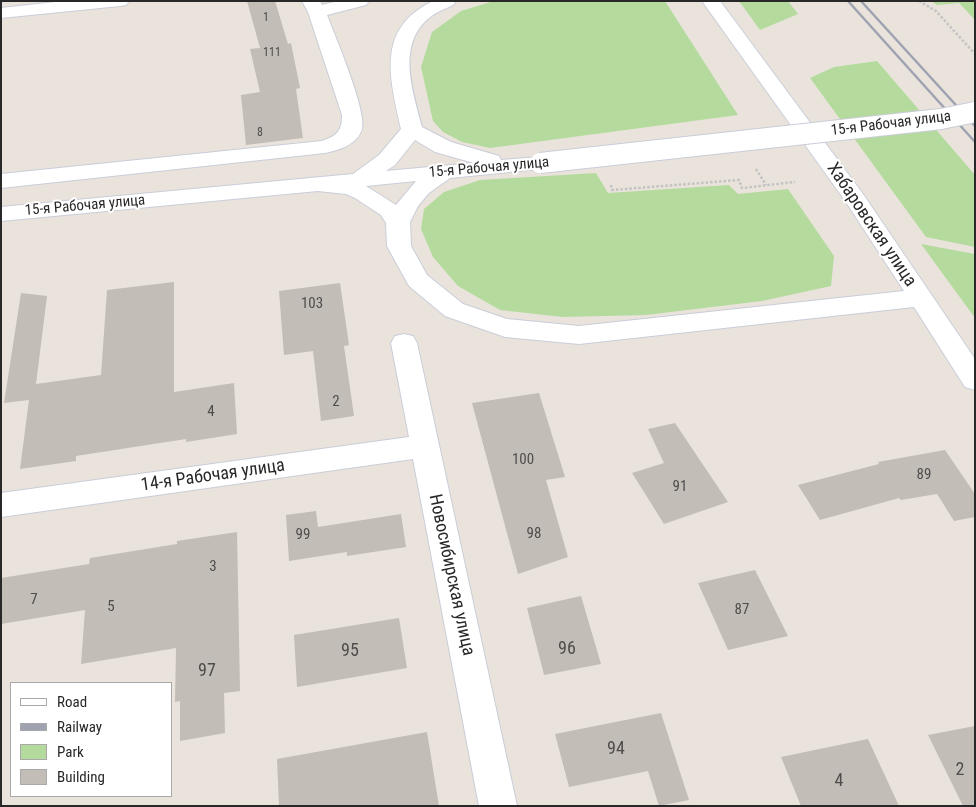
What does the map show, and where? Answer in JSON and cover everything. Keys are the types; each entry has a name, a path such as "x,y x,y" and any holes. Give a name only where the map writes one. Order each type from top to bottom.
{"main road":[{"path":"1,13 120,1"},
{"path":"1,181 325,147 339,143 348,136 353,127 352,115 314,7 360,1"},
{"path":"358,180 387,160 412,130 400,69 399,56 402,42 410,28 423,14 447,1"},
{"name":"Хабаровская улица","path":"711,1 855,199 975,380"},
{"name":"15-я Рабочая улица","path":"1,214 744,142 941,119 975,112"},
{"path":"412,130 443,147 466,155 514,165"},
{"path":"444,172 420,188 412,197 398,222 399,246 418,280 454,310 505,328 579,335 921,298"},
{"path":"317,184 339,185 363,193 389,210 398,222"},
{"name":"Новосибирская улица","path":"404,344 498,806"},
{"name":"14-я Рабочая улица","path":"1,505 425,446"}],"path":[{"path":"919,1 936,11 975,54"},
{"path":"760,174 766,185"},
{"path":"612,190 739,180 742,188 796,182"}],"green space":[{"path":"494,1 665,1 738,115 490,148 462,142 443,132 433,121 421,67 432,32 461,11"},
{"path":"739,1 788,1 798,14 760,30"},
{"path":"931,1 975,1 975,20 959,3 937,5"},
{"path":"877,61 975,175 975,247 926,237 810,78 834,67"},
{"path":"596,173 608,193 729,185 738,194 788,189 834,256 831,286 762,301 646,315 563,317 500,310 458,286 433,257 421,229 424,209 444,192 480,180"},
{"path":"921,244 975,254 975,318"}],"building":[{"path":"247,1 275,1 288,44 291,43 300,88 296,89 303,138 246,145 241,95 260,92 250,49 260,48"},
{"path":"174,282 174,392 234,383 237,434 186,442 186,439 76,456 76,461 20,469 29,400 4,403 21,293 47,296 36,384 101,375 107,290"},
{"path":"340,283 349,345 344,346 354,416 321,421 313,351 284,355 279,291"},
{"path":"539,393 565,477 546,480 568,557 518,574 472,403"},
{"path":"675,423 728,502 664,524 632,473 664,463 648,429"},
{"path":"945,450 975,494 975,517 954,521 937,494 901,500 899,498 820,520 798,485 879,464 878,462"},
{"path":"316,511 318,527 401,514 406,547 347,556 347,552 289,561 286,515"},
{"path":"237,532 240,691 224,693 225,733 180,741 180,701 175,702 176,648 81,664 85,610 1,624 1,578 89,564 90,558 177,544 177,541"},
{"path":"755,570 788,636 728,650 698,583"},
{"path":"581,596 601,664 544,675 527,608"},
{"path":"399,618 407,668 297,687 294,635"},
{"path":"661,713 689,800 659,806 648,771 569,787 555,734"},
{"path":"975,726 975,806 963,806 928,735"},
{"path":"427,732 439,806 279,806 277,759"},
{"path":"868,739 899,806 801,806 781,757"}],"railway":[{"path":"848,1 975,142"},
{"path":"861,1 975,126"}]}
